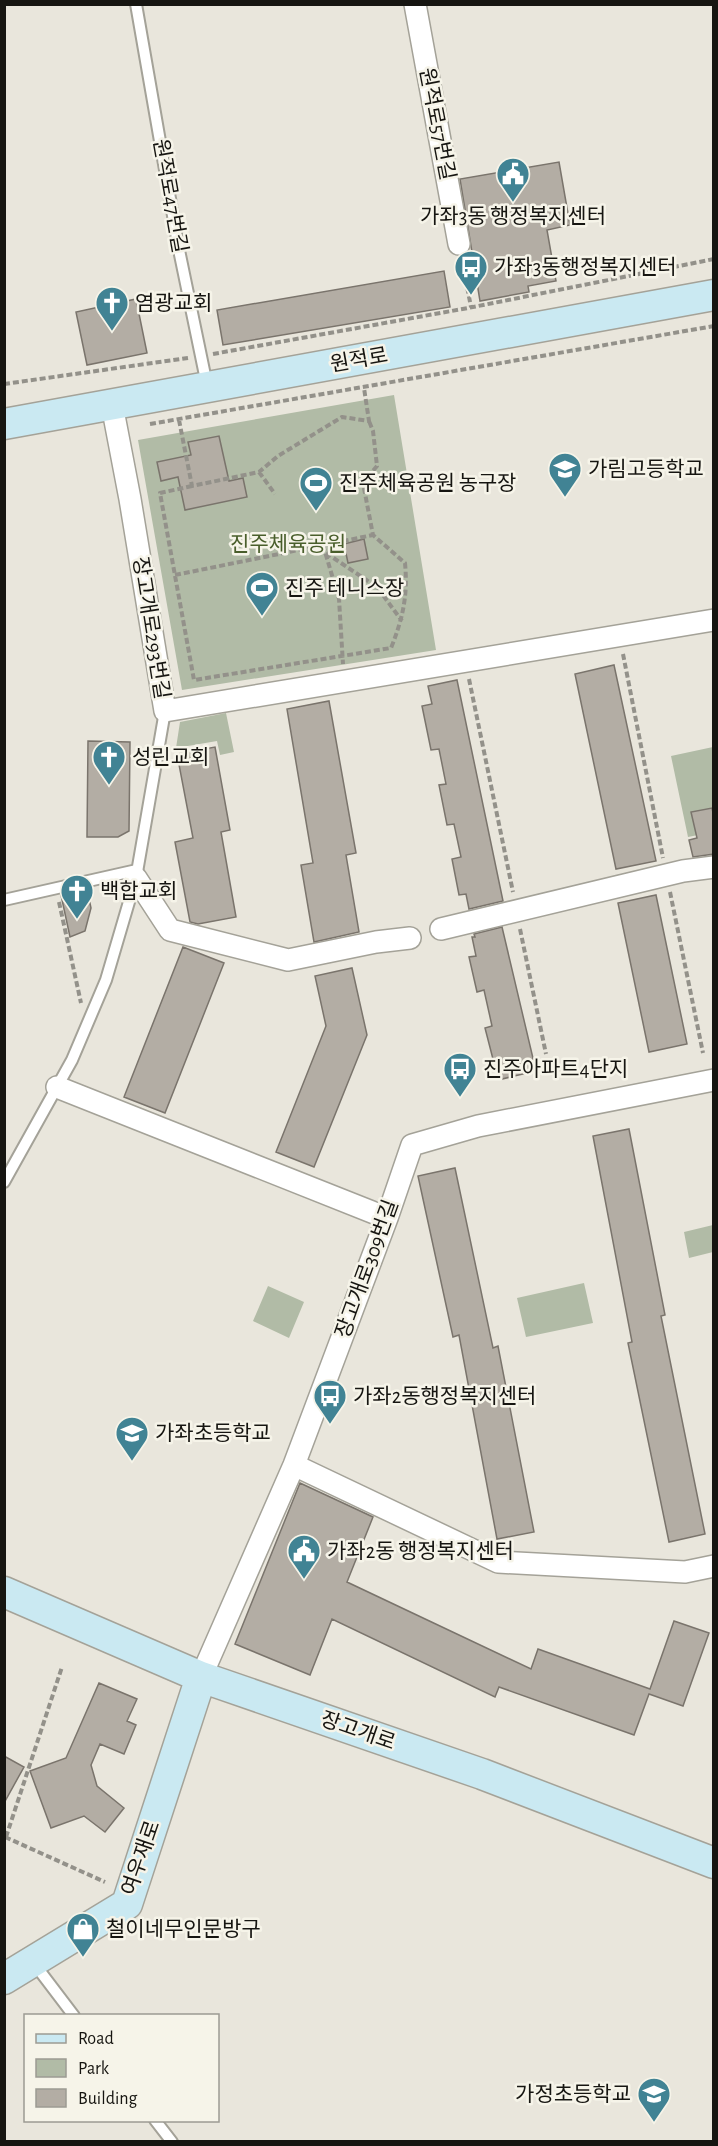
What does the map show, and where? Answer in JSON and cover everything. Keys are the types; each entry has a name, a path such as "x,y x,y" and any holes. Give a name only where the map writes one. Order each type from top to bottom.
{"street":[{"name":"원적로57번길","path":"415,4 459,244"},
{"name":"원적로","path":"4,424 115,417 207,388 714,295"},
{"name":"장고개로293번길","path":"115,417 165,711"},
{"path":"165,711 714,620"},
{"path":"441,929 675,873 714,867"},
{"path":"136,874 170,930 288,960 376,942 410,938"},
{"name":"장고개로309번길","path":"201,1677 294,1465 387,1218 412,1145 484,1125 714,1080"},
{"path":"57,1087 387,1218"},
{"path":"294,1465 498,1562 685,1572 714,1566"},
{"name":"장고개로","path":"4,1592 201,1677 482,1773 714,1863"},
{"name":"여우재로","path":"4,1979 127,1904 201,1677"}],"lane":[{"name":"원적로47번길","path":"136,4 179,250 207,388"},
{"name":"장고개로293번길","path":"4,1182 72,1060 106,980 136,874 165,711"},
{"path":"4,900 136,874"},
{"path":"32,1962 72,2014"},
{"path":"156,2122 172,2142"}],"path":[{"path":"459,244 471,307"},
{"path":"4,384 201,356 471,307 714,259"},
{"path":"115,417 178,419 714,326"},
{"path":"364,388 369,421 373,431 377,466 363,483 373,535 405,563 407,588 402,621 391,648 194,680 160,493 259,472 278,456 342,417 369,421"},
{"path":"178,419 192,486"},
{"path":"259,472 275,494"},
{"path":"175,575 373,535"},
{"path":"323,545 339,598 342,656"},
{"path":"326,552 377,587 402,621"},
{"path":"620,635 675,873 703,1053"},
{"path":"465,660 546,1053"},
{"path":"56,889 87,1026"},
{"path":"62,1667 5,1837 105,1882"}],"green space":[{"name":"진주체육공원","path":"394,395 436,650 182,690 138,440"},
{"path":"226,713 234,752 220,755 217,741 176,748 180,722"},
{"path":"713,747 713,832 688,837 671,756"},
{"path":"713,1225 713,1252 689,1258 684,1232"},
{"path":"584,1283 593,1323 526,1337 517,1298"},
{"path":"268,1286 304,1302 289,1338 253,1321"}],"building":[{"name":"가좌3동 행정복지센터","path":"559,162 570,225 547,230 556,281 528,286 529,292 480,301 460,179"},
{"path":"444,271 450,307 223,345 217,310"},
{"name":"염광교회","path":"136,299 147,353 87,365 76,312"},
{"path":"219,436 229,481 243,478 247,497 185,510 178,477 161,481 157,462 191,455 188,442"},
{"path":"364,539 368,559 348,563 344,544"},
{"path":"614,665 656,861 616,869 575,674"},
{"path":"457,680 503,901 469,909 466,894 459,895 452,859 461,857 454,824 447,825 439,785 446,784 439,749 431,750 422,706 432,704 428,686"},
{"path":"329,701 356,853 346,855 359,932 314,942 301,865 313,863 287,709"},
{"name":"성린교회","path":"88,741 130,742 129,831 118,837 87,837"},
{"path":"215,747 230,830 221,832 236,917 198,924 190,922 175,842 193,838 177,754"},
{"path":"712,808 714,854 693,857 689,840 697,838 691,812"},
{"name":"백합교회","path":"87,889 91,908 85,931 70,937 61,895"},
{"path":"656,895 687,1044 649,1052 618,903"},
{"path":"502,927 536,1071 502,1079 498,1062 494,1063 485,1028 492,1026 484,990 477,992 469,957 476,956 472,937 475,937 474,934"},
{"path":"183,947 224,963 165,1113 124,1097"},
{"path":"352,968 367,1035 314,1167 276,1152 326,1026 315,976"},
{"path":"629,1129 665,1315 661,1316 705,1534 669,1542 628,1343 632,1342 593,1136"},
{"path":"455,1168 493,1348 498,1346 534,1532 497,1539 459,1335 453,1337 418,1176"},
{"path":"300,1483 373,1517 347,1582 531,1669 538,1649 650,1689 674,1621 709,1633 683,1706 649,1694 634,1735 499,1687 495,1697 332,1619 310,1675 235,1644"},
{"path":"99,1683 137,1699 127,1721 136,1725 124,1754 100,1744 91,1765 97,1786 124,1808 105,1832 84,1816 51,1828 30,1771 66,1758"},
{"path":"4,1756 24,1767 4,1803"}],"place":[{"name":"가좌3동 행정복지센터","path":"513,203"},
{"name":"가좌3동행정복지센터","path":"471,296"},
{"name":"염광교회","path":"112,332"},
{"name":"가림고등학교","path":"565,498"},
{"name":"진주체육공원 농구장","path":"316,512"},
{"name":"진주 테니스장","path":"262,617"},
{"name":"성린교회","path":"109,786"},
{"name":"백합교회","path":"77,920"},
{"name":"진주아파트4단지","path":"460,1098"},
{"name":"가좌2동행정복지센터","path":"330,1425"},
{"name":"가좌초등학교","path":"132,1462"},
{"name":"가좌2동 행정복지센터","path":"304,1580"},
{"name":"철이네무인문방구","path":"83,1958"},
{"name":"가정초등학교","path":"654,2123"}]}
